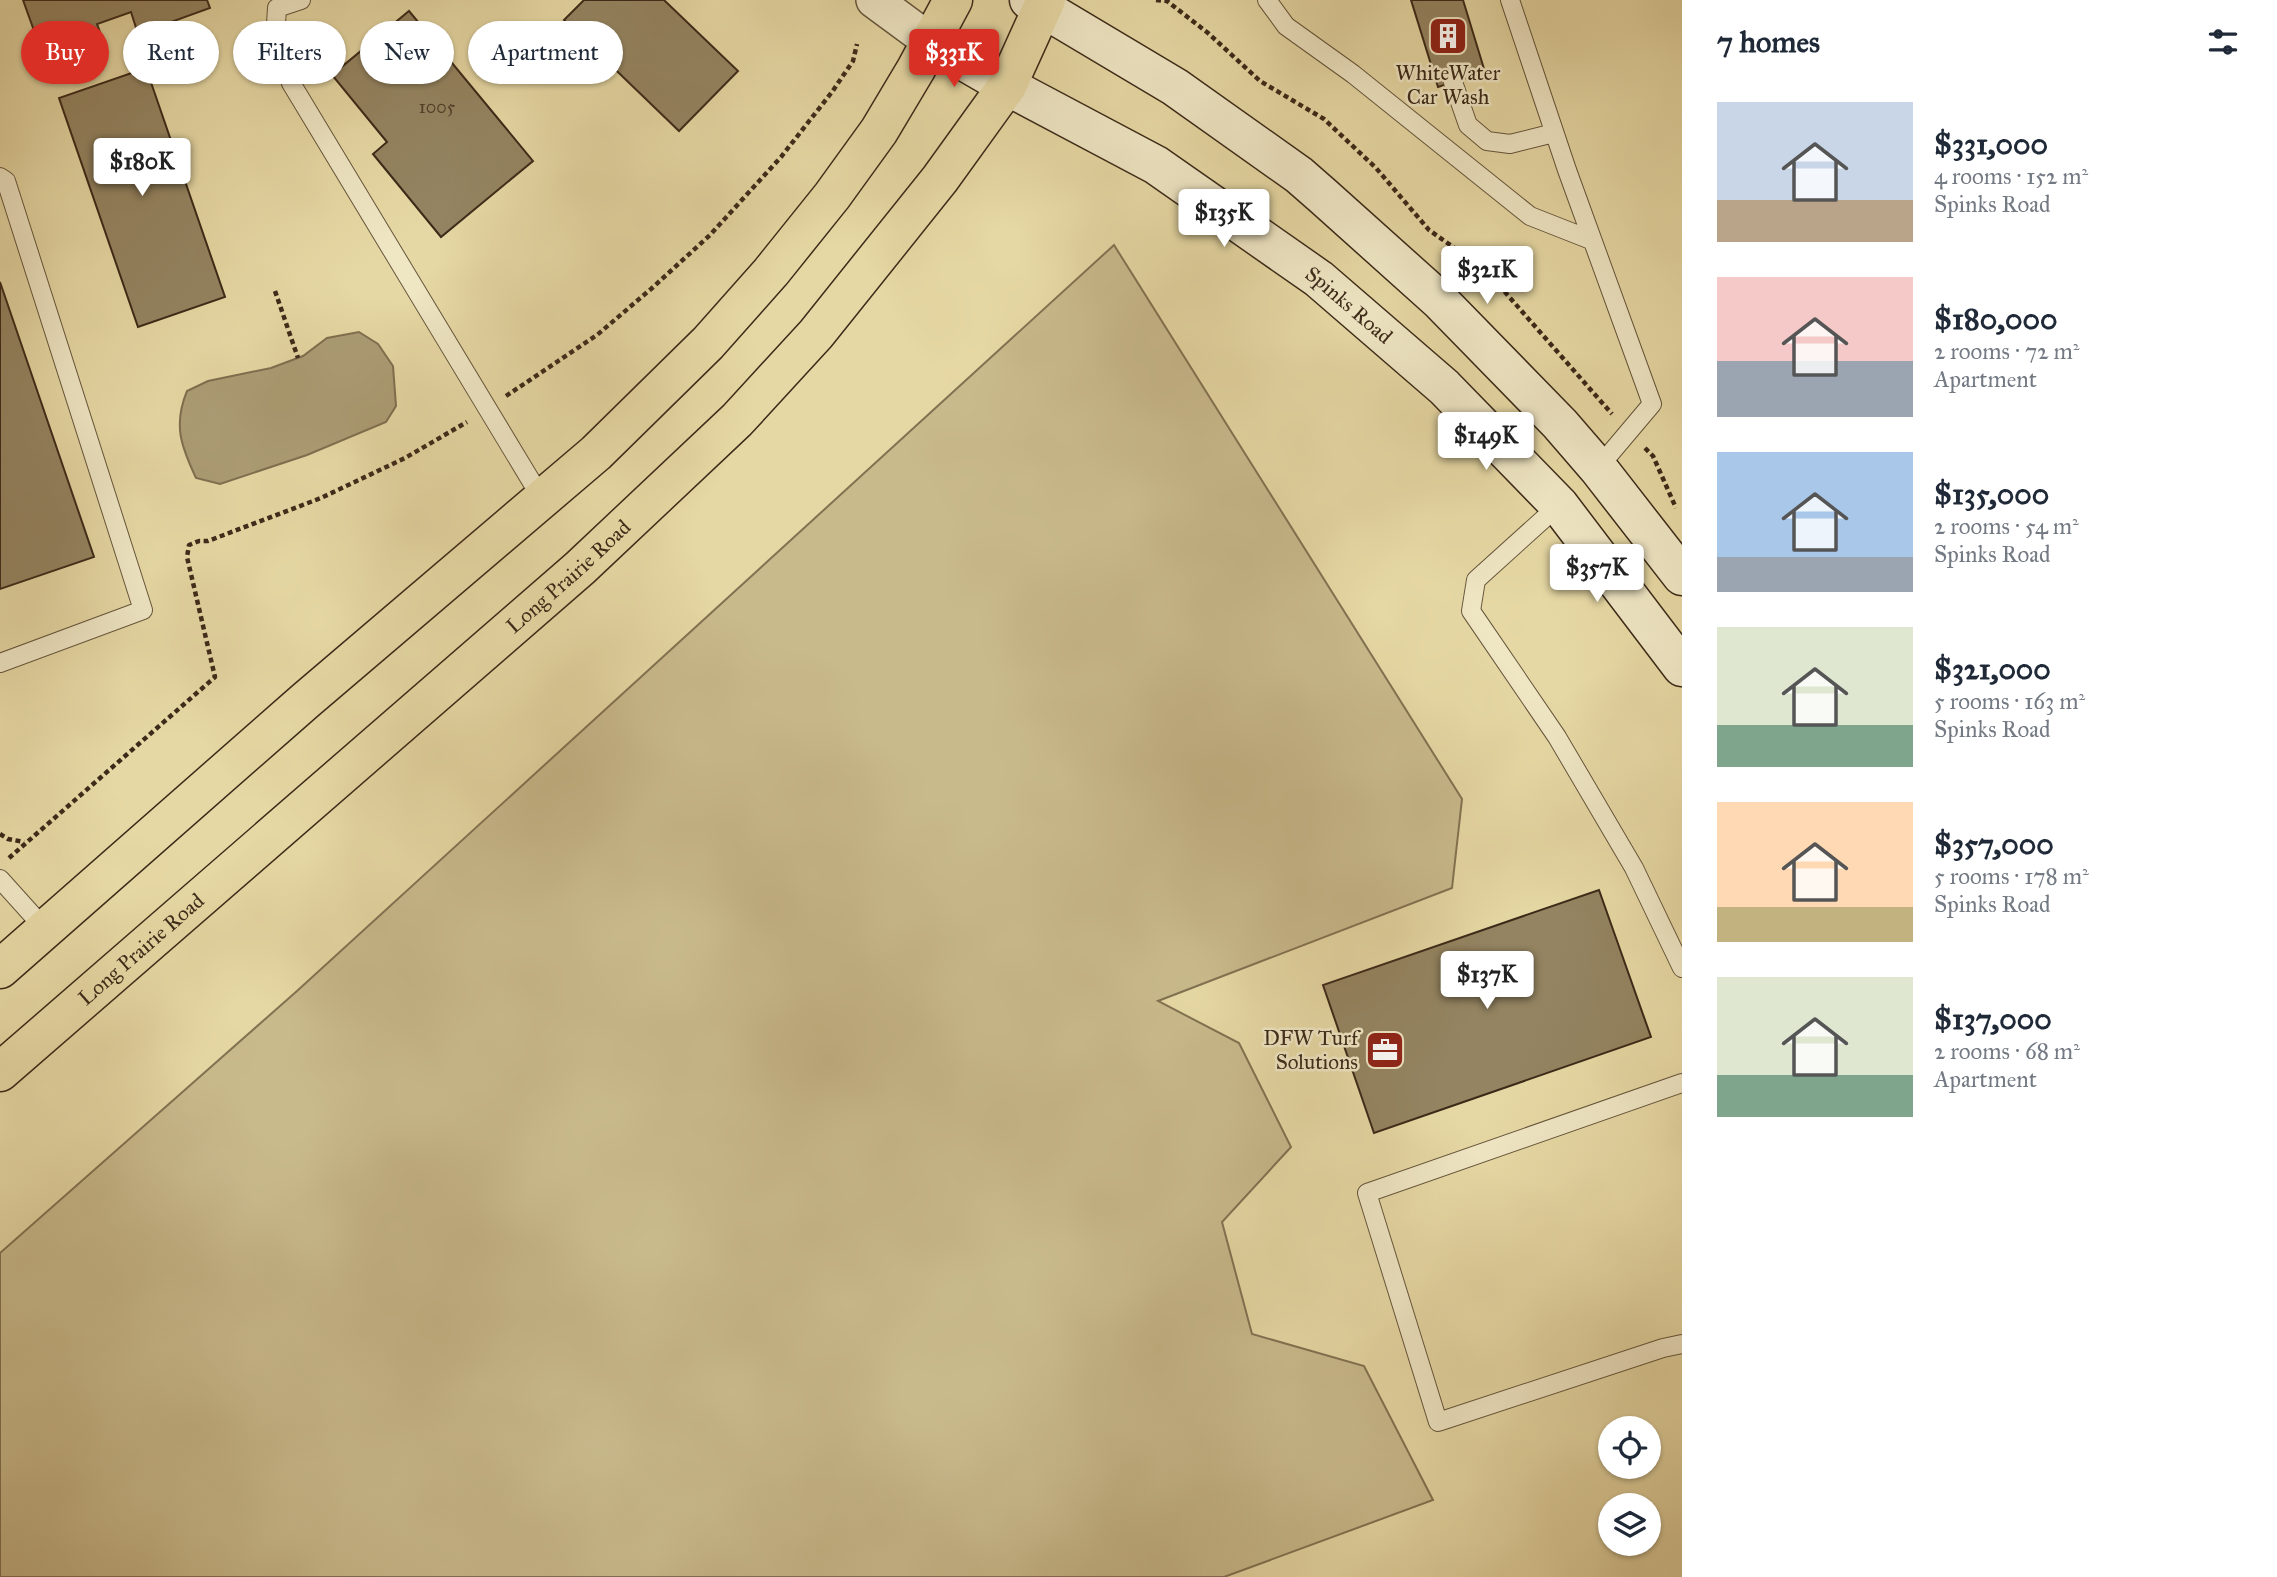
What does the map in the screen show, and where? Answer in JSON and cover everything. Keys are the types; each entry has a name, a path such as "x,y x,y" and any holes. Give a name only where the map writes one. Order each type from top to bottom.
{"main road":[{"path":"0,969 305,701 596,453 708,343 771,272 832,196 879,131 953,0"},
{"path":"1039,3 1175,87 1299,175 1439,300 1559,424 1598,468 1682,576"},
{"name":"Long Prairie Road","path":"0,1072 580,568 737,420 816,334 940,179 1007,86 1039,3"},
{"name":"Spinks Road","path":"931,42 1007,86 1156,165 1319,279 1444,387 1559,505 1682,667"},
{"path":"1559,505 1598,468"}],"street":[{"path":"874,0 931,42"}],"lane":[{"path":"301,0 275,4 275,39 291,83 542,499"},
{"path":"1267,0 1286,26 1353,74 1530,216 1591,240"},
{"path":"1510,0 1591,240 1652,404 1598,468"},
{"path":"1453,82 1468,125 1487,141 1510,144 1554,133"},
{"path":"0,177 6,181 143,611 0,663"},
{"path":"1559,505 1476,580 1471,611 1557,737 1634,869 1682,968"},
{"path":"0,879 45,929"},
{"path":"1682,1083 1367,1193 1438,1422 1682,1344"}],"path":[{"path":"1156,0 1167,1 1208,33 1260,81 1324,119 1376,168 1429,230 1497,283 1594,394 1653,456 1680,517"},
{"path":"7,859 215,677 187,557 189,545 208,541 321,498 405,458 487,408 597,335 710,235 781,157 853,61 857,44"},
{"path":"275,291 298,358"},
{"path":"0,834 8,839 24,842"}],"shaded area":[{"path":"1114,245 1462,799 1452,888 1158,1001 1239,1043 1291,1147 1222,1222 1252,1334 1364,1366 1433,1500 1224,1577 0,1577 0,1253 297,991"},
{"path":"359,332 378,344 393,366 396,406 386,422 307,455 220,484 196,478 186,456 181,435 180,414 187,391 208,381 271,368 303,356 327,338"}],"building":[{"path":"23,0 207,0 210,8 174,21 134,21 131,12 106,21 31,21"},
{"path":"584,0 664,0 738,71 679,131 623,77 623,21 564,20"},
{"name":"WhiteWater Car Wash","path":"1411,0 1463,0 1485,72 1438,87"},
{"path":"409,11 417,21 397,21"},
{"path":"360,52 360,84 454,84 454,65 533,161 441,237 373,154 387,142 339,84 346,84 346,63"},
{"path":"123,76 123,84 152,84 225,297 138,327 59,98 100,84 109,84 109,81"},
{"path":"0,282 94,557 0,589"},
{"path":"1599,890 1651,1037 1374,1133 1323,985"}],"place":[{"name":"WhiteWater Car Wash","path":"1448,36"},
{"name":"DFW Turf Solutions","path":"1385,1050"}]}
